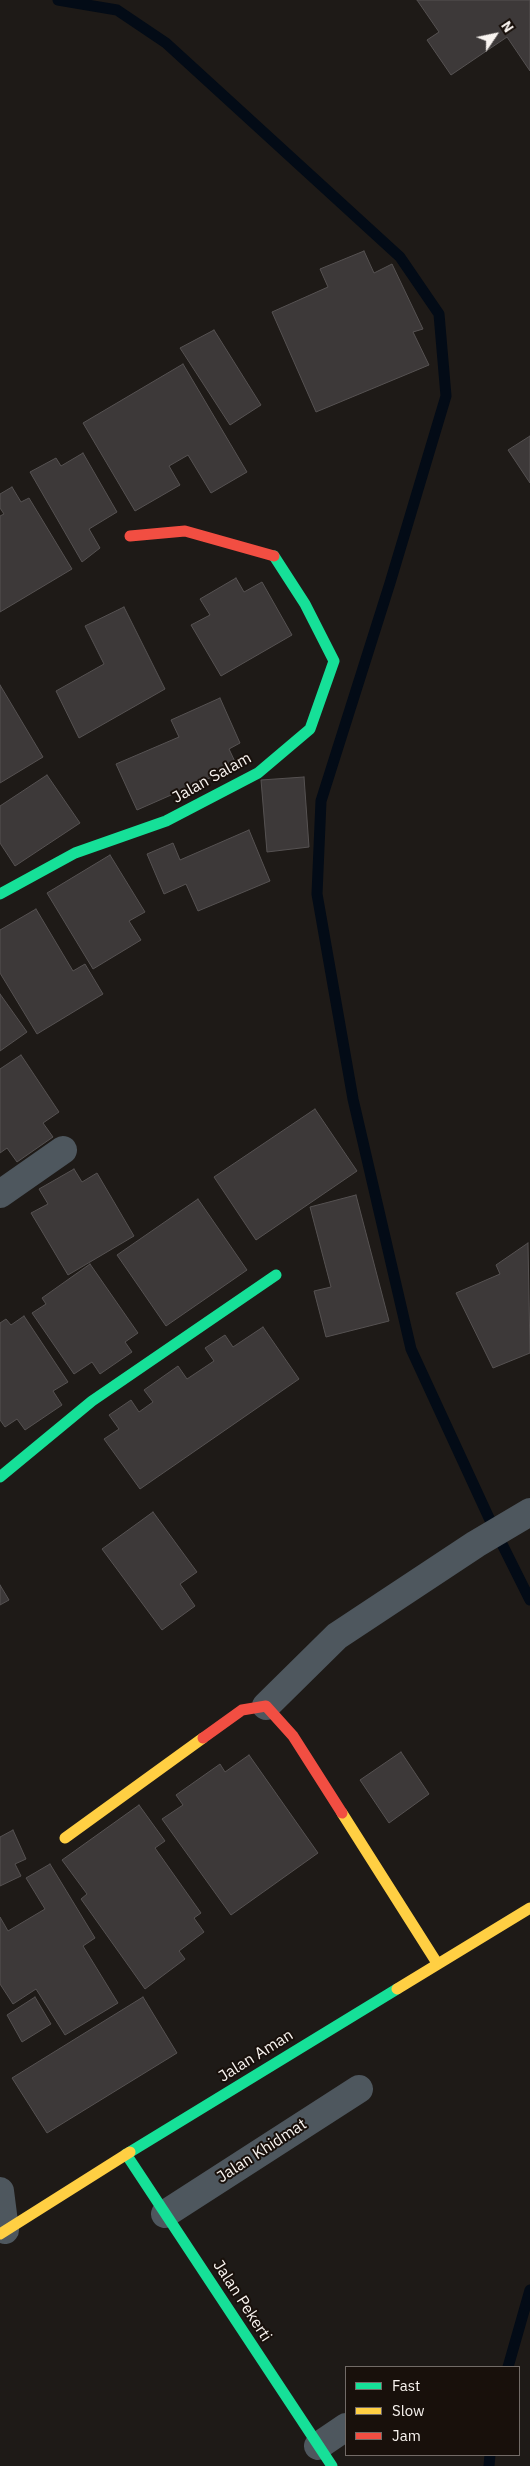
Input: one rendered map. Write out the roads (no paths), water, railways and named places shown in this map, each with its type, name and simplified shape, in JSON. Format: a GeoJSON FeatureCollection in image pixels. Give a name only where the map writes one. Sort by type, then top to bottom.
{"type":"FeatureCollection","features":[{"type":"Feature","properties":{"kind":"street","name":"Jalan Salam"},"geometry":{"type":"LineString","coordinates":[[0,894],[75,853],[166,821],[192,808],[258,772],[310,729],[334,661],[306,604],[274,555],[185,531],[130,536]]}},
{"type":"Feature","properties":{"kind":"street"},"geometry":{"type":"LineString","coordinates":[[0,1194],[63,1150]]}},
{"type":"Feature","properties":{"kind":"street"},"geometry":{"type":"LineString","coordinates":[[0,1477],[92,1401],[276,1275]]}},
{"type":"Feature","properties":{"kind":"street"},"geometry":{"type":"LineString","coordinates":[[64,1838],[242,1710],[266,1706],[337,1636],[476,1544],[524,1516]]}},
{"type":"Feature","properties":{"kind":"street"},"geometry":{"type":"LineString","coordinates":[[266,1706],[293,1736],[437,1963]]}},
{"type":"Feature","properties":{"kind":"street","name":"Jalan Aman"},"geometry":{"type":"LineString","coordinates":[[3,2232],[126,2154],[530,1908]]}},
{"type":"Feature","properties":{"kind":"street","name":"Jalan Khidmat"},"geometry":{"type":"LineString","coordinates":[[165,2214],[359,2089]]}},
{"type":"Feature","properties":{"kind":"street","name":"Jalan Pekerti"},"geometry":{"type":"LineString","coordinates":[[126,2154],[325,2456]]}},
{"type":"Feature","properties":{"kind":"street"},"geometry":{"type":"LineString","coordinates":[[0,2191],[3,2232]]}},
{"type":"Feature","properties":{"kind":"street"},"geometry":{"type":"LineString","coordinates":[[325,2456],[345,2428]]}},
{"type":"Feature","properties":{"kind":"waterway"},"geometry":{"type":"LineString","coordinates":[[58,0],[117,10],[166,43],[400,257],[439,314],[446,396],[390,583],[321,801],[317,894],[353,1099],[411,1349],[489,1518],[530,1600]]}},
{"type":"Feature","properties":{"kind":"waterway"},"geometry":{"type":"LineString","coordinates":[[508,2366],[530,2290]]}},
{"type":"Feature","properties":{"kind":"waterway"},"geometry":{"type":"LineString","coordinates":[[489,2466],[490,2456]]}}]}
